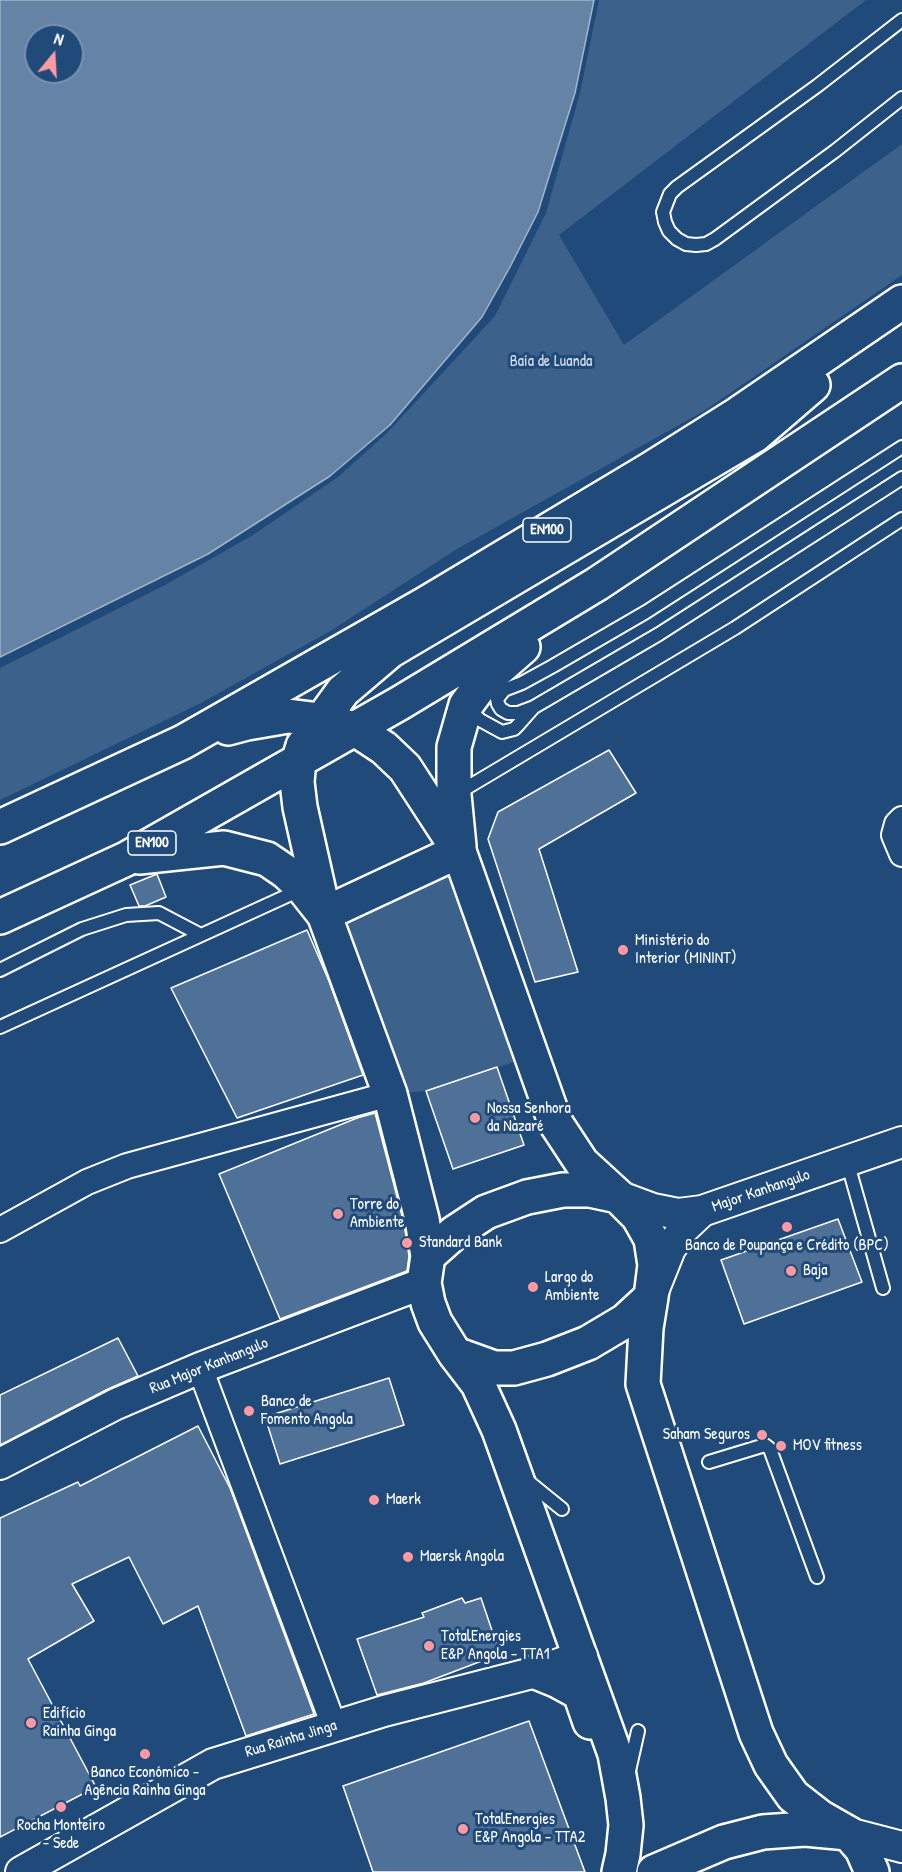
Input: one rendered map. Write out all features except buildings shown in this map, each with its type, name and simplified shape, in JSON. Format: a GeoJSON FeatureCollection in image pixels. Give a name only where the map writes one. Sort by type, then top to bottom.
{"type":"FeatureCollection","features":[{"type":"Feature","properties":{"kind":"main road","name":"EN100"},"geometry":{"type":"LineString","coordinates":[[0,827],[183,742],[425,604],[738,414],[902,302]]}},
{"type":"Feature","properties":{"kind":"main road"},"geometry":{"type":"LineString","coordinates":[[619,1872],[626,1825],[615,1754],[582,1656],[499,1430],[478,1384],[455,1354],[435,1322],[426,1269],[422,1219],[390,1094],[324,914],[300,807],[297,782],[299,759],[303,746],[343,691],[390,651],[755,435],[902,308]]}},
{"type":"Feature","properties":{"kind":"main road","name":"EN100"},"geometry":{"type":"LineString","coordinates":[[0,917],[126,859],[299,759],[356,729],[597,584],[902,381]]}},
{"type":"Feature","properties":{"kind":"main road"},"geometry":{"type":"LineString","coordinates":[[459,851],[454,795],[454,747],[466,705],[483,682],[597,584]]}},
{"type":"Feature","properties":{"kind":"main road"},"geometry":{"type":"LineString","coordinates":[[183,742],[247,723],[288,716],[320,720],[356,729],[384,748],[405,768],[459,851],[555,1122],[582,1163],[638,1216],[651,1239],[655,1265],[646,1328],[643,1384],[756,1733],[771,1765],[793,1796],[820,1817],[848,1833],[862,1848],[872,1872]]}},
{"type":"Feature","properties":{"kind":"main road","name":"EN100"},"geometry":{"type":"LineString","coordinates":[[126,859],[224,848],[267,859],[303,888],[324,914]]}},
{"type":"Feature","properties":{"kind":"main road"},"geometry":{"type":"LineString","coordinates":[[324,914],[459,851]]}},
{"type":"Feature","properties":{"kind":"main road"},"geometry":{"type":"LineString","coordinates":[[426,1269],[454,1233],[486,1212],[527,1197],[563,1190],[590,1190],[618,1196]]}},
{"type":"Feature","properties":{"kind":"main road"},"geometry":{"type":"LineString","coordinates":[[455,1354],[494,1368],[514,1368],[547,1359],[588,1343],[625,1321],[651,1298]]}},
{"type":"Feature","properties":{"kind":"main road"},"geometry":{"type":"LineString","coordinates":[[536,1672],[580,1694],[590,1723],[601,1757],[613,1834],[602,1872]]}},
{"type":"Feature","properties":{"kind":"main road"},"geometry":{"type":"LineString","coordinates":[[654,1872],[724,1842],[763,1832],[805,1829],[848,1833]]}},
{"type":"Feature","properties":{"kind":"street"},"geometry":{"type":"LineString","coordinates":[[902,819],[894,835],[902,854]]}},
{"type":"Feature","properties":{"kind":"street"},"geometry":{"type":"LineString","coordinates":[[0,1230],[87,1182],[127,1166],[390,1094]]}},
{"type":"Feature","properties":{"kind":"street","name":"Major Kanhangulo"},"geometry":{"type":"LineString","coordinates":[[618,1196],[653,1209],[678,1214],[702,1211],[902,1142]]}},
{"type":"Feature","properties":{"kind":"street"},"geometry":{"type":"LineString","coordinates":[[651,1298],[670,1249],[683,1229],[702,1211]]}},
{"type":"Feature","properties":{"kind":"street","name":"Rua Major Kanhangulo"},"geometry":{"type":"LineString","coordinates":[[0,1464],[116,1404],[426,1269]]}},
{"type":"Feature","properties":{"kind":"street"},"geometry":{"type":"LineString","coordinates":[[200,1368],[334,1726]]}},
{"type":"Feature","properties":{"kind":"street","name":"Rua Rainha Jinga"},"geometry":{"type":"LineString","coordinates":[[21,1872],[213,1764],[384,1711],[536,1672],[582,1656]]}},
{"type":"Feature","properties":{"kind":"street"},"geometry":{"type":"LineString","coordinates":[[848,1833],[902,1846]]}},
{"type":"Feature","properties":{"kind":"lane"},"geometry":{"type":"LineString","coordinates":[[902,20],[817,86],[677,187],[665,203],[663,212],[669,231],[676,239],[686,244],[706,244],[715,239],[835,151],[902,98]]}},
{"type":"Feature","properties":{"kind":"lane"},"geometry":{"type":"LineString","coordinates":[[902,447],[646,612],[553,666],[504,690],[497,699],[501,709],[508,713],[526,711],[534,707],[659,634],[902,478]]}},
{"type":"Feature","properties":{"kind":"lane"},"geometry":{"type":"LineString","coordinates":[[454,795],[735,628],[902,519]]}},
{"type":"Feature","properties":{"kind":"lane"},"geometry":{"type":"LineString","coordinates":[[466,705],[480,720],[502,732],[518,725],[534,707]]}},
{"type":"Feature","properties":{"kind":"lane"},"geometry":{"type":"LineString","coordinates":[[0,1027],[303,888]]}},
{"type":"Feature","properties":{"kind":"lane"},"geometry":{"type":"LineString","coordinates":[[0,970],[82,929],[126,915],[159,913],[199,934]]}},
{"type":"Feature","properties":{"kind":"lane"},"geometry":{"type":"LineString","coordinates":[[847,1161],[883,1288]]}},
{"type":"Feature","properties":{"kind":"lane"},"geometry":{"type":"LineString","coordinates":[[709,1462],[765,1445],[770,1449],[818,1577]]}},
{"type":"Feature","properties":{"kind":"lane"},"geometry":{"type":"LineString","coordinates":[[513,1472],[533,1483],[562,1509]]}},
{"type":"Feature","properties":{"kind":"lane"},"geometry":{"type":"LineString","coordinates":[[623,1798],[638,1731]]}},
{"type":"Feature","properties":{"kind":"green space","name":"Baía de Luanda"},"geometry":{"type":"Polygon","coordinates":[[[599,0],[866,0],[559,235],[624,345],[902,144],[902,275],[704,411],[457,549],[332,630],[201,703],[0,800],[0,668],[163,586],[253,535],[338,477],[387,433],[495,316],[546,213],[580,93],[599,0]]]}},
{"type":"Feature","properties":{"kind":"green space"},"geometry":{"type":"Polygon","coordinates":[[[459,851],[532,1056],[426,1091],[390,1094],[324,914],[459,851]]]}},
{"type":"Feature","properties":{"kind":"shaded area"},"geometry":{"type":"Polygon","coordinates":[[[0,0],[594,0],[575,93],[538,212],[482,317],[390,425],[330,476],[208,554],[0,657],[0,0]]]}},
{"type":"Feature","properties":{"kind":"place","name":"Ministério do Interior (MININT)"},"geometry":{"type":"Point","coordinates":[623,950]}},
{"type":"Feature","properties":{"kind":"place","name":"Nossa Senhora da Nazaré"},"geometry":{"type":"Point","coordinates":[475,1118]}},
{"type":"Feature","properties":{"kind":"place","name":"Torre do Ambiente"},"geometry":{"type":"Point","coordinates":[338,1214]}},
{"type":"Feature","properties":{"kind":"place","name":"Banco de Poupança e Crédito (BPC)"},"geometry":{"type":"Point","coordinates":[787,1227]}},
{"type":"Feature","properties":{"kind":"place","name":"Standard Bank"},"geometry":{"type":"Point","coordinates":[407,1243]}},
{"type":"Feature","properties":{"kind":"place","name":"Baja"},"geometry":{"type":"Point","coordinates":[791,1271]}},
{"type":"Feature","properties":{"kind":"place","name":"Largo do Ambiente"},"geometry":{"type":"Point","coordinates":[533,1287]}},
{"type":"Feature","properties":{"kind":"place","name":"Banco de Fomento Angola"},"geometry":{"type":"Point","coordinates":[249,1411]}},
{"type":"Feature","properties":{"kind":"place","name":"Saham Seguros"},"geometry":{"type":"Point","coordinates":[762,1435]}},
{"type":"Feature","properties":{"kind":"place","name":"MOV fitness"},"geometry":{"type":"Point","coordinates":[781,1446]}},
{"type":"Feature","properties":{"kind":"place","name":"Maerk"},"geometry":{"type":"Point","coordinates":[374,1500]}},
{"type":"Feature","properties":{"kind":"place","name":"Maersk Angola"},"geometry":{"type":"Point","coordinates":[408,1557]}},
{"type":"Feature","properties":{"kind":"place","name":"TotalEnergies E&P Angola - TTA1"},"geometry":{"type":"Point","coordinates":[429,1646]}},
{"type":"Feature","properties":{"kind":"place","name":"Edifício Rainha Ginga"},"geometry":{"type":"Point","coordinates":[31,1723]}},
{"type":"Feature","properties":{"kind":"place","name":"Banco Económico - Agência Rainha Ginga"},"geometry":{"type":"Point","coordinates":[145,1754]}},
{"type":"Feature","properties":{"kind":"place","name":"Rocha Monteiro - Sede"},"geometry":{"type":"Point","coordinates":[61,1807]}},
{"type":"Feature","properties":{"kind":"place","name":"TotalEnergies E&P Angola - TTA2"},"geometry":{"type":"Point","coordinates":[463,1829]}}]}
